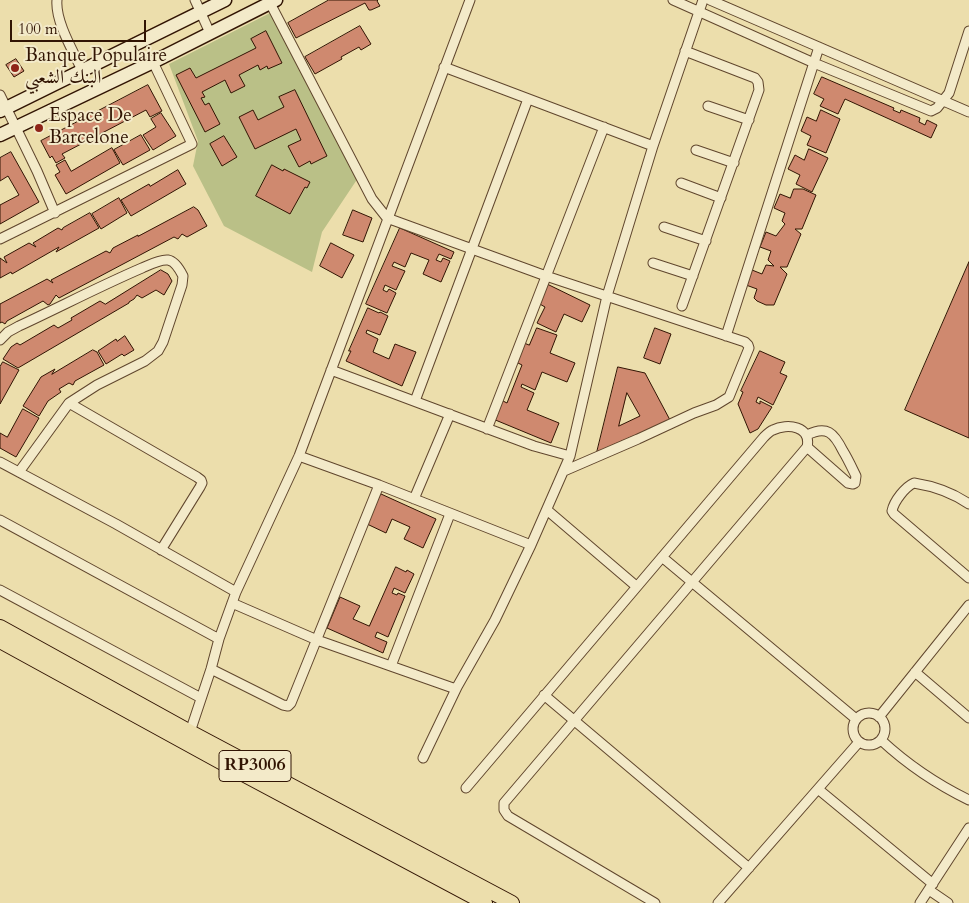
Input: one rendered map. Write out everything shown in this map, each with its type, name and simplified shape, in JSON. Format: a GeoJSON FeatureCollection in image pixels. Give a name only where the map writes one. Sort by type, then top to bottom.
{"type":"FeatureCollection","features":[{"type":"Feature","properties":{"kind":"main road","name":"RP3006"},"geometry":{"type":"LineString","coordinates":[[0,627],[188,737],[485,903]]}},
{"type":"Feature","properties":{"kind":"main road","name":"RP3006"},"geometry":{"type":"LineString","coordinates":[[0,641],[512,903]]}},
{"type":"Feature","properties":{"kind":"street"},"geometry":{"type":"LineString","coordinates":[[57,0],[59,18],[82,70]]}},
{"type":"Feature","properties":{"kind":"street"},"geometry":{"type":"LineString","coordinates":[[195,0],[210,32]]}},
{"type":"Feature","properties":{"kind":"street"},"geometry":{"type":"LineString","coordinates":[[3,110],[225,0]]}},
{"type":"Feature","properties":{"kind":"street"},"geometry":{"type":"LineString","coordinates":[[188,737],[236,592],[298,456],[470,0]]}},
{"type":"Feature","properties":{"kind":"street"},"geometry":{"type":"LineString","coordinates":[[673,0],[814,63],[931,111],[937,108],[949,93],[969,31]]}},
{"type":"Feature","properties":{"kind":"street"},"geometry":{"type":"LineString","coordinates":[[423,758],[457,687],[495,620],[531,545],[570,456],[607,296],[653,146],[703,0]]}},
{"type":"Feature","properties":{"kind":"street"},"geometry":{"type":"LineString","coordinates":[[710,0],[969,112]]}},
{"type":"Feature","properties":{"kind":"street"},"geometry":{"type":"LineString","coordinates":[[0,135],[153,62],[273,1],[372,199],[387,218],[546,276],[745,342],[748,345],[749,348],[729,397],[716,405],[564,471]]}},
{"type":"Feature","properties":{"kind":"street"},"geometry":{"type":"LineString","coordinates":[[726,336],[819,47]]}},
{"type":"Feature","properties":{"kind":"street"},"geometry":{"type":"LineString","coordinates":[[682,306],[760,90],[755,78],[685,51]]}},
{"type":"Feature","properties":{"kind":"street"},"geometry":{"type":"LineString","coordinates":[[0,239],[192,144],[153,62]]}},
{"type":"Feature","properties":{"kind":"street"},"geometry":{"type":"LineString","coordinates":[[444,68],[653,146]]}},
{"type":"Feature","properties":{"kind":"street"},"geometry":{"type":"LineString","coordinates":[[0,95],[3,110],[16,128],[55,213]]}},
{"type":"Feature","properties":{"kind":"street"},"geometry":{"type":"LineString","coordinates":[[415,401],[528,99]]}},
{"type":"Feature","properties":{"kind":"street"},"geometry":{"type":"LineString","coordinates":[[708,106],[749,120]]}},
{"type":"Feature","properties":{"kind":"street"},"geometry":{"type":"LineString","coordinates":[[487,429],[604,127]]}},
{"type":"Feature","properties":{"kind":"street"},"geometry":{"type":"LineString","coordinates":[[696,150],[734,163]]}},
{"type":"Feature","properties":{"kind":"street"},"geometry":{"type":"LineString","coordinates":[[680,183],[721,198]]}},
{"type":"Feature","properties":{"kind":"street"},"geometry":{"type":"LineString","coordinates":[[664,226],[706,241]]}},
{"type":"Feature","properties":{"kind":"street"},"geometry":{"type":"LineString","coordinates":[[0,340],[8,332],[19,326],[132,272],[164,260],[174,262],[182,273],[183,282],[163,342],[158,351],[145,361],[97,385],[69,402],[19,472]]}},
{"type":"Feature","properties":{"kind":"street"},"geometry":{"type":"LineString","coordinates":[[653,263],[693,276]]}},
{"type":"Feature","properties":{"kind":"street"},"geometry":{"type":"LineString","coordinates":[[331,370],[534,446],[570,456]]}},
{"type":"Feature","properties":{"kind":"street"},"geometry":{"type":"LineString","coordinates":[[69,402],[201,480],[200,487],[161,550]]}},
{"type":"Feature","properties":{"kind":"street"},"geometry":{"type":"LineString","coordinates":[[414,499],[450,414]]}},
{"type":"Feature","properties":{"kind":"street"},"geometry":{"type":"LineString","coordinates":[[466,788],[768,433],[785,426],[798,428],[803,431],[807,435],[807,447],[506,800],[504,806],[508,816],[656,903]]}},
{"type":"Feature","properties":{"kind":"street"},"geometry":{"type":"LineString","coordinates":[[807,435],[820,430],[833,434],[838,440],[856,476],[855,483],[848,483],[807,447]]}},
{"type":"Feature","properties":{"kind":"street"},"geometry":{"type":"LineString","coordinates":[[298,456],[379,485],[531,545]]}},
{"type":"Feature","properties":{"kind":"street"},"geometry":{"type":"LineString","coordinates":[[0,462],[236,592]]}},
{"type":"Feature","properties":{"kind":"street"},"geometry":{"type":"LineString","coordinates":[[969,504],[946,491],[914,483],[894,504],[892,511],[969,578]]}},
{"type":"Feature","properties":{"kind":"street"},"geometry":{"type":"LineString","coordinates":[[211,669],[283,704],[288,706],[291,703],[379,485]]}},
{"type":"Feature","properties":{"kind":"street"},"geometry":{"type":"LineString","coordinates":[[547,510],[636,586]]}},
{"type":"Feature","properties":{"kind":"street"},"geometry":{"type":"LineString","coordinates":[[391,666],[450,514]]}},
{"type":"Feature","properties":{"kind":"street"},"geometry":{"type":"LineString","coordinates":[[0,520],[219,639]]}},
{"type":"Feature","properties":{"kind":"street"},"geometry":{"type":"LineString","coordinates":[[662,556],[856,720]]}},
{"type":"Feature","properties":{"kind":"street"},"geometry":{"type":"LineString","coordinates":[[0,590],[201,698]]}},
{"type":"Feature","properties":{"kind":"street"},"geometry":{"type":"LineString","coordinates":[[232,603],[317,640],[453,688],[457,687]]}},
{"type":"Feature","properties":{"kind":"street"},"geometry":{"type":"LineString","coordinates":[[879,716],[969,605]]}},
{"type":"Feature","properties":{"kind":"street"},"geometry":{"type":"LineString","coordinates":[[915,672],[969,718]]}},
{"type":"Feature","properties":{"kind":"street"},"geometry":{"type":"LineString","coordinates":[[544,696],[749,868]]}},
{"type":"Feature","properties":{"kind":"street"},"geometry":{"type":"LineString","coordinates":[[865,713],[879,716],[883,720],[885,731],[881,740],[870,746],[859,742],[852,731],[858,717],[865,713]]}},
{"type":"Feature","properties":{"kind":"street"},"geometry":{"type":"LineString","coordinates":[[881,740],[925,776],[969,800]]}},
{"type":"Feature","properties":{"kind":"street"},"geometry":{"type":"LineString","coordinates":[[718,903],[859,742]]}},
{"type":"Feature","properties":{"kind":"street"},"geometry":{"type":"LineString","coordinates":[[818,789],[948,903]]}},
{"type":"Feature","properties":{"kind":"street"},"geometry":{"type":"LineString","coordinates":[[920,903],[969,828]]}},
{"type":"Feature","properties":{"kind":"green space"},"geometry":{"type":"Polygon","coordinates":[[[274,11],[358,178],[322,232],[312,272],[224,226],[193,166],[198,141],[169,64],[274,11]]]}},
{"type":"Feature","properties":{"kind":"building"},"geometry":{"type":"Polygon","coordinates":[[[329,0],[378,0],[380,6],[369,10],[365,3],[296,38],[288,23],[329,0]]]}},
{"type":"Feature","properties":{"kind":"building"},"geometry":{"type":"Polygon","coordinates":[[[360,26],[371,44],[361,50],[359,47],[315,74],[305,57],[360,26]]]}},
{"type":"Feature","properties":{"kind":"building"},"geometry":{"type":"Polygon","coordinates":[[[266,31],[282,63],[268,69],[267,66],[260,70],[258,65],[239,75],[245,86],[231,93],[225,80],[202,92],[205,97],[201,98],[205,105],[209,103],[220,124],[205,132],[176,75],[190,68],[196,78],[256,48],[251,39],[266,31]]]}},
{"type":"Feature","properties":{"kind":"building","name":"Banque Populaire البنك الشعبي"},"geometry":{"type":"Polygon","coordinates":[[[16,59],[24,71],[14,77],[6,65],[16,59]]]}},
{"type":"Feature","properties":{"kind":"building"},"geometry":{"type":"Polygon","coordinates":[[[822,77],[894,108],[893,110],[900,113],[901,110],[920,118],[919,122],[925,125],[927,120],[937,125],[931,138],[845,99],[838,114],[820,106],[824,99],[814,94],[822,77]]]}},
{"type":"Feature","properties":{"kind":"building"},"geometry":{"type":"Polygon","coordinates":[[[148,85],[162,111],[150,117],[146,110],[62,154],[65,158],[56,163],[52,156],[50,158],[41,141],[148,85]]]}},
{"type":"Feature","properties":{"kind":"building"},"geometry":{"type":"Polygon","coordinates":[[[295,90],[327,156],[311,164],[310,161],[299,167],[288,146],[301,140],[296,129],[255,149],[239,117],[253,110],[258,120],[284,107],[279,97],[295,90]]]}},
{"type":"Feature","properties":{"kind":"building"},"geometry":{"type":"Polygon","coordinates":[[[821,110],[840,119],[826,153],[807,145],[811,136],[801,131],[807,117],[816,121],[821,110]]]}},
{"type":"Feature","properties":{"kind":"building"},"geometry":{"type":"Polygon","coordinates":[[[161,113],[176,136],[153,150],[143,135],[156,127],[151,119],[161,113]]]}},
{"type":"Feature","properties":{"kind":"building"},"geometry":{"type":"Polygon","coordinates":[[[141,135],[150,150],[123,165],[114,150],[141,135]]]}},
{"type":"Feature","properties":{"kind":"building"},"geometry":{"type":"Polygon","coordinates":[[[224,136],[237,157],[222,166],[210,144],[224,136]]]}},
{"type":"Feature","properties":{"kind":"building"},"geometry":{"type":"Polygon","coordinates":[[[112,148],[120,163],[66,194],[55,175],[60,172],[56,165],[65,160],[71,171],[112,148]]]}},
{"type":"Feature","properties":{"kind":"building"},"geometry":{"type":"Polygon","coordinates":[[[809,149],[828,158],[812,192],[796,184],[800,175],[788,169],[795,155],[804,160],[809,149]]]}},
{"type":"Feature","properties":{"kind":"building"},"geometry":{"type":"Polygon","coordinates":[[[11,152],[39,202],[0,224],[0,205],[19,195],[8,176],[0,181],[0,158],[11,152]]]}},
{"type":"Feature","properties":{"kind":"building"},"geometry":{"type":"Polygon","coordinates":[[[272,165],[310,182],[307,188],[305,187],[290,214],[256,196],[272,165]]]}},
{"type":"Feature","properties":{"kind":"building"},"geometry":{"type":"Polygon","coordinates":[[[178,170],[186,184],[131,216],[121,200],[178,170]]]}},
{"type":"Feature","properties":{"kind":"building"},"geometry":{"type":"Polygon","coordinates":[[[794,189],[803,189],[816,195],[802,229],[795,229],[801,234],[787,267],[780,267],[787,274],[774,305],[766,305],[754,298],[757,289],[746,285],[752,270],[762,274],[766,265],[774,266],[768,260],[771,251],[760,247],[766,232],[776,236],[785,224],[782,221],[785,213],[774,208],[780,194],[790,198],[794,189]]]}},
{"type":"Feature","properties":{"kind":"building"},"geometry":{"type":"Polygon","coordinates":[[[119,198],[127,213],[101,229],[92,214],[119,198]]]}},
{"type":"Feature","properties":{"kind":"building"},"geometry":{"type":"Polygon","coordinates":[[[194,207],[198,210],[207,226],[187,237],[182,234],[178,239],[174,237],[59,298],[56,295],[48,305],[43,301],[7,321],[5,324],[0,323],[0,304],[47,279],[53,283],[51,280],[106,251],[110,253],[113,248],[194,207]]]}},
{"type":"Feature","properties":{"kind":"building"},"geometry":{"type":"Polygon","coordinates":[[[353,210],[372,218],[363,242],[343,235],[353,210]]]}},
{"type":"Feature","properties":{"kind":"building"},"geometry":{"type":"Polygon","coordinates":[[[90,213],[99,228],[56,252],[59,247],[12,274],[11,272],[0,278],[0,258],[7,263],[4,257],[29,243],[36,247],[33,243],[58,228],[62,230],[90,213]]]}},
{"type":"Feature","properties":{"kind":"building"},"geometry":{"type":"Polygon","coordinates":[[[400,228],[454,252],[451,259],[439,254],[436,260],[441,262],[443,258],[450,261],[441,282],[423,274],[429,260],[411,253],[405,267],[394,262],[392,266],[405,271],[396,290],[385,285],[383,290],[387,292],[389,289],[396,293],[387,313],[366,304],[400,228]]]}},
{"type":"Feature","properties":{"kind":"building"},"geometry":{"type":"Polygon","coordinates":[[[331,243],[354,255],[342,278],[320,266],[331,243]]]}},
{"type":"Feature","properties":{"kind":"building"},"geometry":{"type":"Polygon","coordinates":[[[969,262],[969,438],[905,410],[969,262]]]}},
{"type":"Feature","properties":{"kind":"building"},"geometry":{"type":"Polygon","coordinates":[[[161,270],[168,274],[172,281],[164,295],[156,290],[142,298],[137,295],[129,303],[18,368],[3,359],[11,347],[17,343],[20,345],[54,325],[58,328],[100,301],[105,304],[161,270]]]}},
{"type":"Feature","properties":{"kind":"building"},"geometry":{"type":"Polygon","coordinates":[[[547,284],[590,305],[582,322],[564,314],[556,332],[537,323],[545,307],[538,303],[547,284]]]}},
{"type":"Feature","properties":{"kind":"building"},"geometry":{"type":"Polygon","coordinates":[[[368,308],[388,316],[380,335],[367,330],[366,333],[378,339],[373,352],[389,359],[395,344],[416,352],[402,386],[346,361],[368,308]]]}},
{"type":"Feature","properties":{"kind":"building"},"geometry":{"type":"Polygon","coordinates":[[[537,328],[557,335],[550,353],[575,363],[567,382],[542,372],[535,390],[522,384],[521,387],[534,393],[527,410],[559,423],[551,443],[493,419],[501,400],[507,403],[522,365],[516,362],[524,343],[529,345],[537,328]]]}},
{"type":"Feature","properties":{"kind":"building"},"geometry":{"type":"Polygon","coordinates":[[[655,328],[671,334],[660,364],[644,358],[655,328]]]}},
{"type":"Feature","properties":{"kind":"building"},"geometry":{"type":"Polygon","coordinates":[[[125,336],[134,350],[124,356],[122,354],[106,364],[98,351],[116,339],[117,341],[125,336]]]}},
{"type":"Feature","properties":{"kind":"building"},"geometry":{"type":"Polygon","coordinates":[[[93,350],[97,352],[104,365],[75,381],[73,385],[69,383],[59,389],[61,392],[48,401],[39,416],[23,406],[41,377],[55,369],[52,374],[93,350]]]}},
{"type":"Feature","properties":{"kind":"building"},"geometry":{"type":"Polygon","coordinates":[[[760,351],[785,362],[780,373],[787,376],[773,405],[758,397],[756,402],[760,404],[760,401],[772,407],[758,429],[750,433],[738,404],[743,392],[741,391],[760,351]]]}},
{"type":"Feature","properties":{"kind":"building"},"geometry":{"type":"Polygon","coordinates":[[[3,362],[19,370],[0,404],[0,367],[3,362]]]}},
{"type":"Feature","properties":{"kind":"building"},"geometry":{"type":"Polygon","coordinates":[[[618,367],[645,373],[670,420],[597,452],[618,367]],[[627,393],[619,426],[640,416],[627,393]]]}},
{"type":"Feature","properties":{"kind":"building"},"geometry":{"type":"Polygon","coordinates":[[[23,409],[39,418],[16,457],[0,448],[0,433],[7,437],[23,409]]]}},
{"type":"Feature","properties":{"kind":"building"},"geometry":{"type":"Polygon","coordinates":[[[381,494],[436,519],[423,548],[404,539],[410,527],[392,519],[386,533],[367,524],[381,494]]]}},
{"type":"Feature","properties":{"kind":"building"},"geometry":{"type":"Polygon","coordinates":[[[396,567],[414,574],[405,593],[394,588],[392,593],[405,596],[388,637],[377,632],[375,637],[387,642],[383,653],[327,628],[340,597],[360,606],[353,619],[369,626],[396,567]]]}},
{"type":"Feature","properties":{"kind":"place","name":"Banque Populaire البنك الشعبي"},"geometry":{"type":"Point","coordinates":[15,68]}},
{"type":"Feature","properties":{"kind":"place","name":"Espace De Barcelone"},"geometry":{"type":"Point","coordinates":[39,128]}}]}
